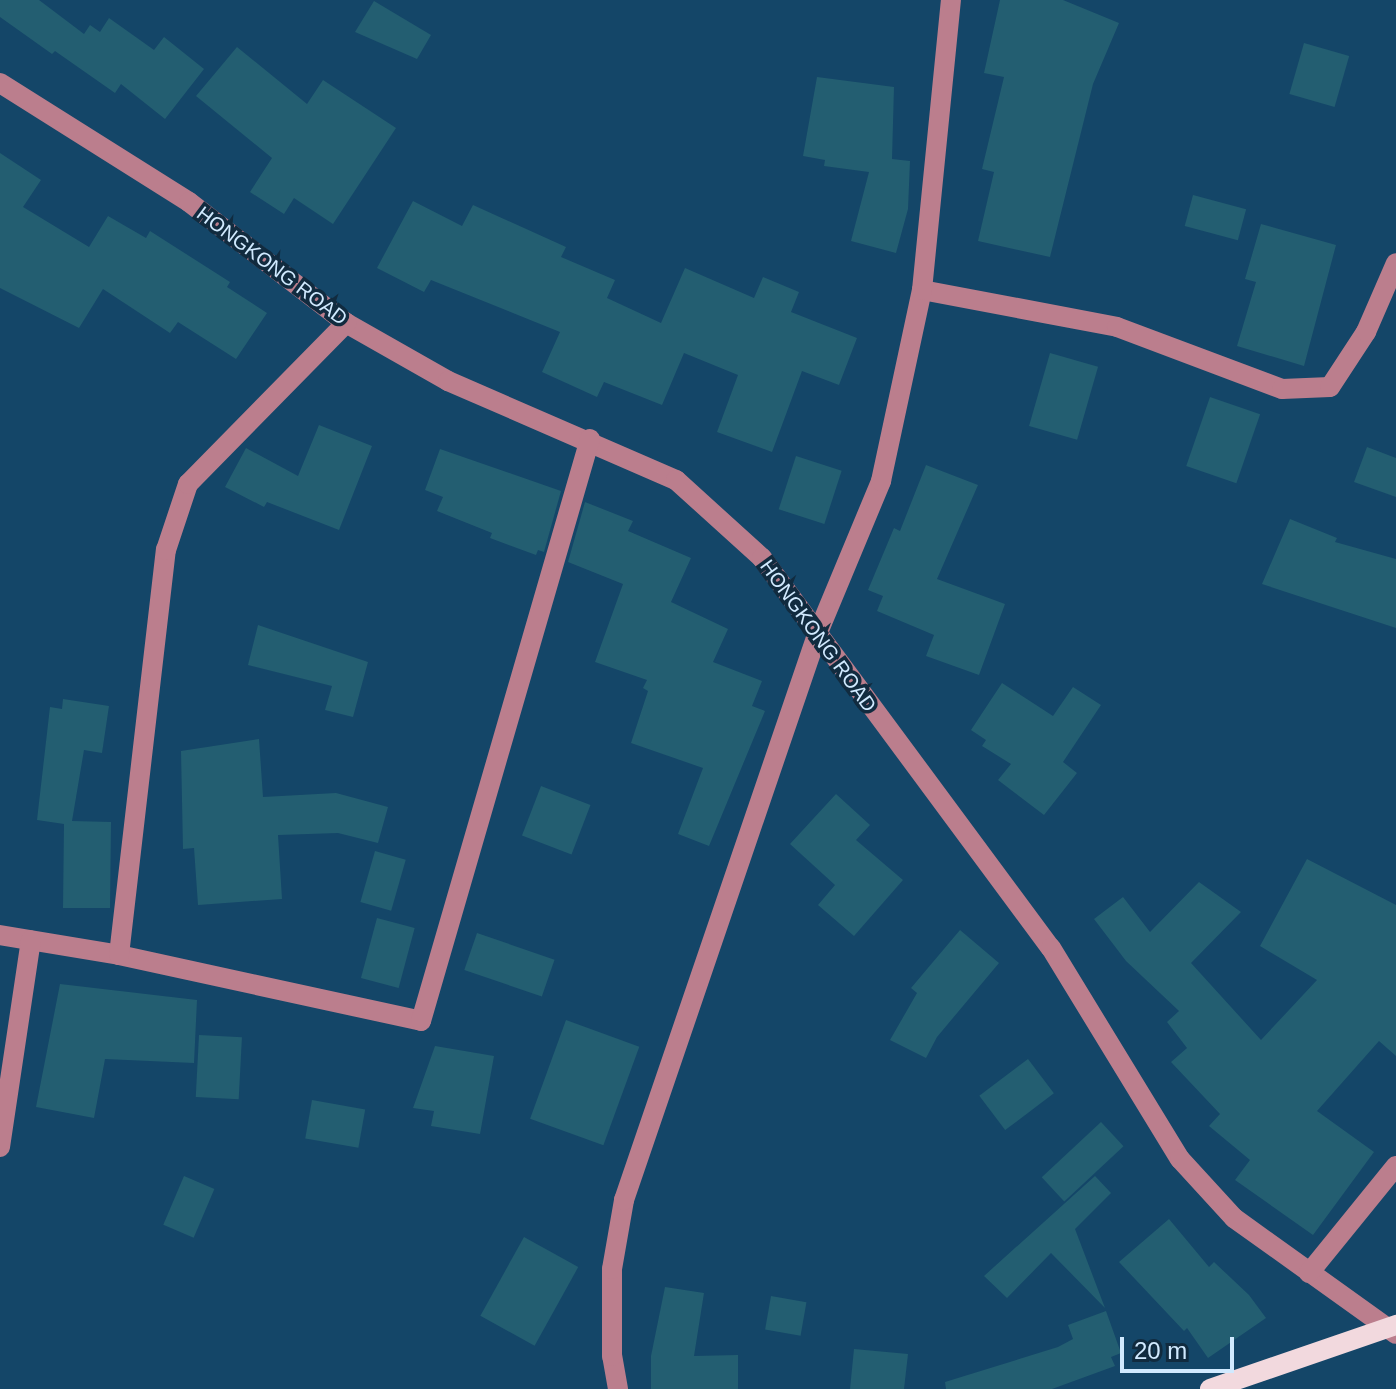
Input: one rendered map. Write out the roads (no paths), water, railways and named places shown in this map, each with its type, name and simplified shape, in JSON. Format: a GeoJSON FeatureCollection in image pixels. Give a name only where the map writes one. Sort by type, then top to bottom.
{"type":"FeatureCollection","features":[{"type":"Feature","properties":{"kind":"main road"},"geometry":{"type":"LineString","coordinates":[[1210,1389],[1392,1329]]}},
{"type":"Feature","properties":{"kind":"street"},"geometry":{"type":"LineString","coordinates":[[618,1389],[612,1356],[612,1269],[624,1200],[817,635],[881,481],[922,290],[951,0]]}},
{"type":"Feature","properties":{"kind":"street","name":"HONGKONG ROAD"},"geometry":{"type":"LineString","coordinates":[[0,83],[189,202],[346,323],[448,381],[590,439],[676,480],[762,558],[1051,948],[1180,1159],[1234,1218],[1392,1329]]}},
{"type":"Feature","properties":{"kind":"street"},"geometry":{"type":"LineString","coordinates":[[922,290],[1117,327],[1282,389],[1330,387],[1366,332],[1396,263]]}},
{"type":"Feature","properties":{"kind":"street"},"geometry":{"type":"LineString","coordinates":[[119,955],[166,550],[188,484],[346,323]]}},
{"type":"Feature","properties":{"kind":"street"},"geometry":{"type":"LineString","coordinates":[[0,935],[119,955],[421,1021],[590,439]]}},
{"type":"Feature","properties":{"kind":"street"},"geometry":{"type":"LineString","coordinates":[[0,1147],[31,940]]}},
{"type":"Feature","properties":{"kind":"street"},"geometry":{"type":"LineString","coordinates":[[1309,1273],[1396,1166]]}}]}
